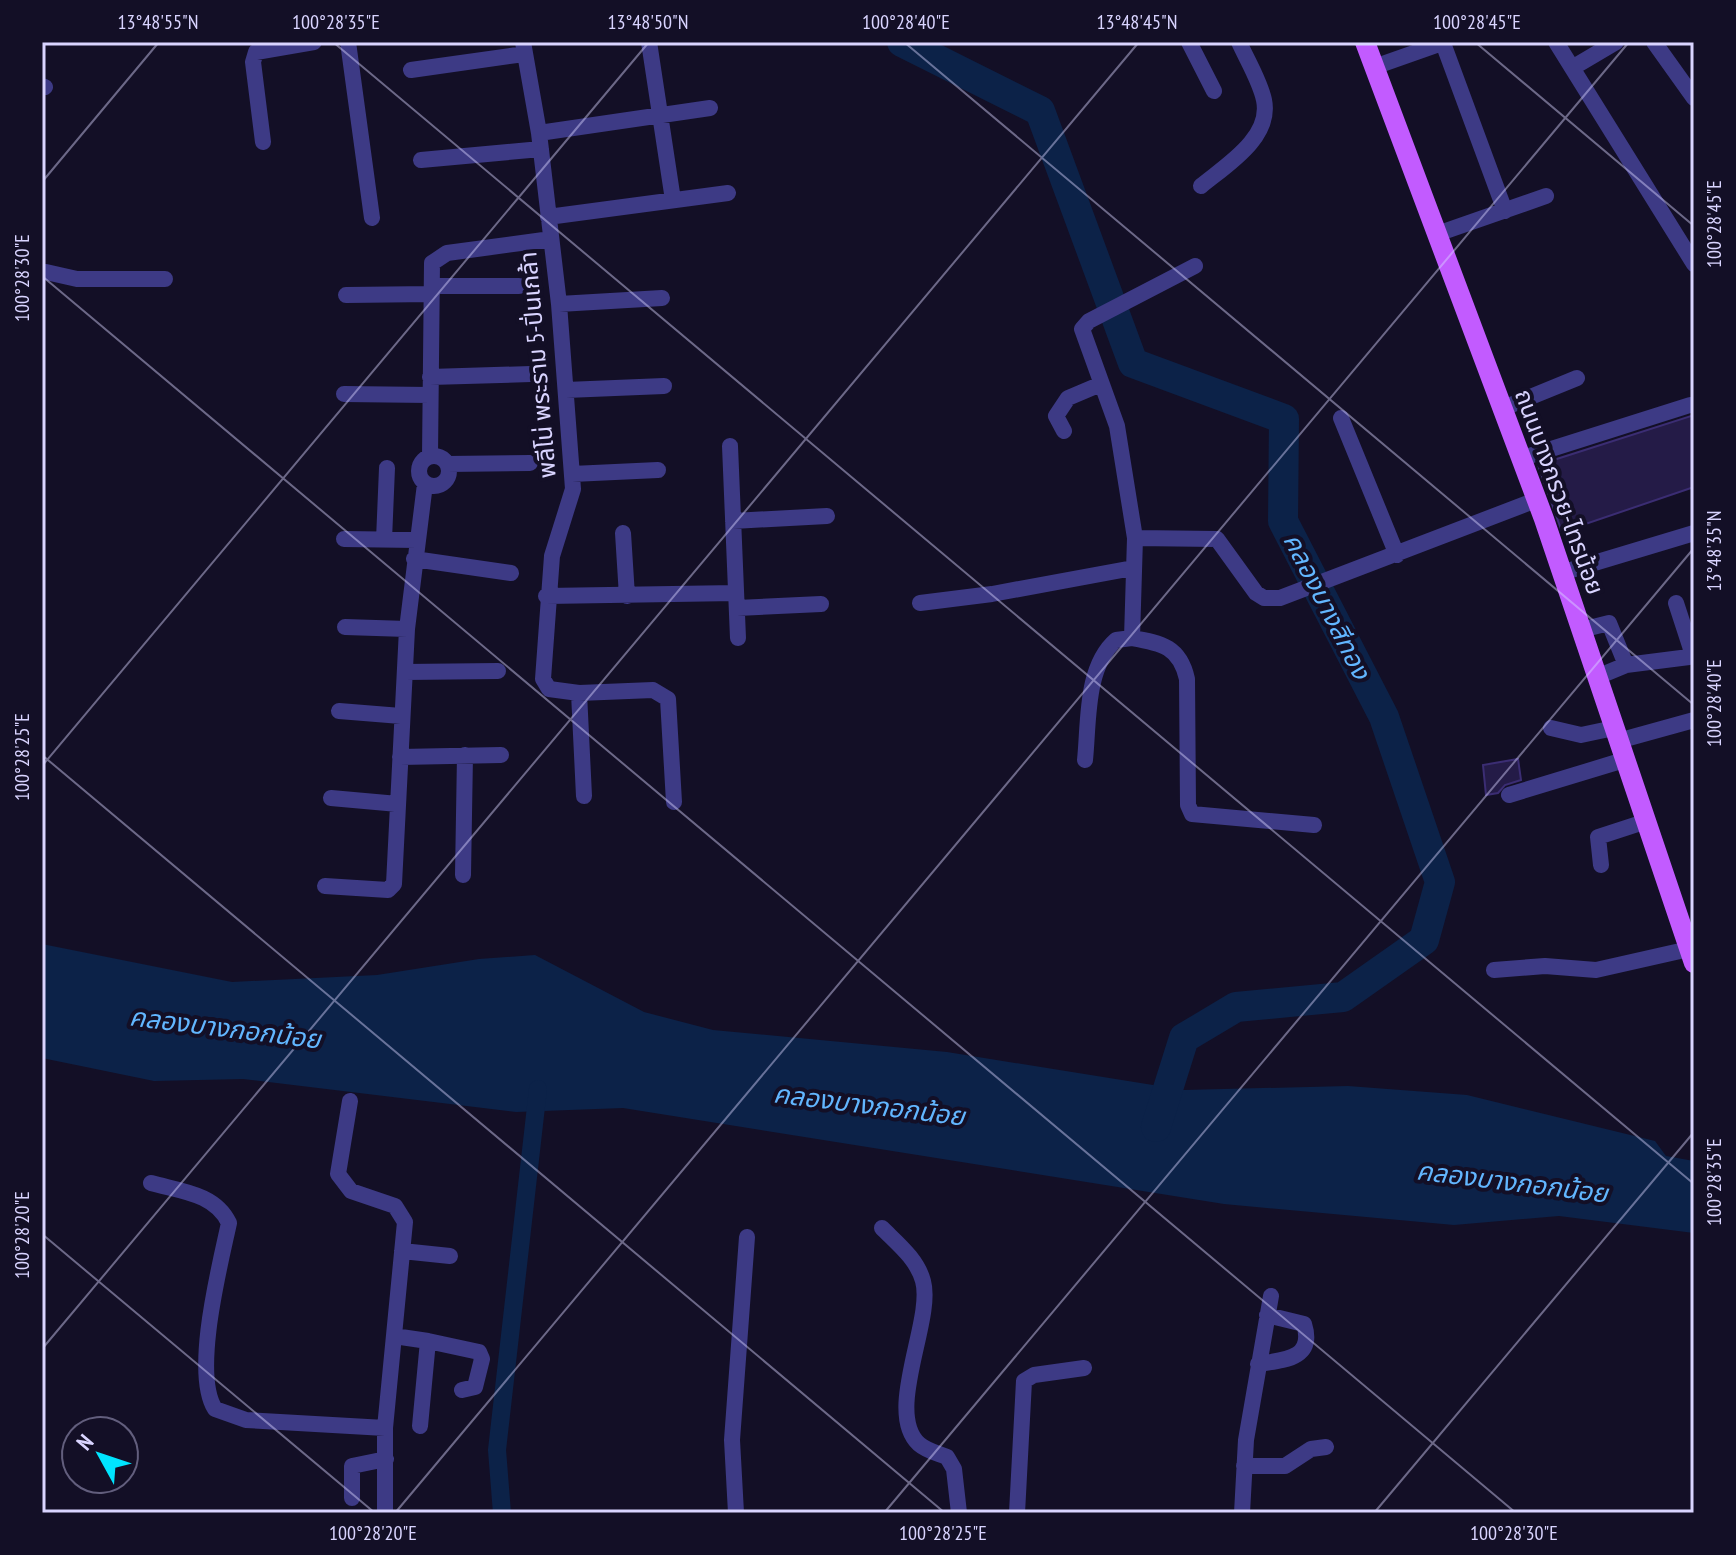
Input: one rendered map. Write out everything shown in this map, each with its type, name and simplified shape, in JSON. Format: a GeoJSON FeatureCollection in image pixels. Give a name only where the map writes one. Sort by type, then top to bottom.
{"type":"FeatureCollection","features":[{"type":"Feature","properties":{"kind":"main road","name":"ถนนบางกรวย-ไทรน้อย"},"geometry":{"type":"LineString","coordinates":[[1365,42],[1536,500],[1691,956]]}},
{"type":"Feature","properties":{"kind":"street"},"geometry":{"type":"LineString","coordinates":[[263,142],[253,62],[256,52],[314,42]]}},
{"type":"Feature","properties":{"kind":"street"},"geometry":{"type":"LineString","coordinates":[[348,42],[372,218]]}},
{"type":"Feature","properties":{"kind":"street"},"geometry":{"type":"LineString","coordinates":[[649,42],[673,200]]}},
{"type":"Feature","properties":{"kind":"street"},"geometry":{"type":"LineString","coordinates":[[1189,42],[1214,91]]}},
{"type":"Feature","properties":{"kind":"street"},"geometry":{"type":"LineString","coordinates":[[1201,186],[1248,149],[1265,102],[1239,42]]}},
{"type":"Feature","properties":{"kind":"street"},"geometry":{"type":"LineString","coordinates":[[1374,67],[1444,42],[1505,211]]}},
{"type":"Feature","properties":{"kind":"street"},"geometry":{"type":"LineString","coordinates":[[1556,42],[1694,264]]}},
{"type":"Feature","properties":{"kind":"street"},"geometry":{"type":"LineString","coordinates":[[1572,68],[1616,42]]}},
{"type":"Feature","properties":{"kind":"street"},"geometry":{"type":"LineString","coordinates":[[1654,42],[1692,89]]}},
{"type":"Feature","properties":{"kind":"street"},"geometry":{"type":"LineString","coordinates":[[411,70],[524,48]]}},
{"type":"Feature","properties":{"kind":"street","name":"พลีโน่ พระราม 5-ปิ่นเกล้า"},"geometry":{"type":"LineString","coordinates":[[524,48],[540,141],[559,304],[573,489],[552,556],[546,596],[543,679],[549,689],[579,693]]}},
{"type":"Feature","properties":{"kind":"street"},"geometry":{"type":"LineString","coordinates":[[421,160],[710,108]]}},
{"type":"Feature","properties":{"kind":"street"},"geometry":{"type":"LineString","coordinates":[[548,217],[728,193]]}},
{"type":"Feature","properties":{"kind":"street"},"geometry":{"type":"LineString","coordinates":[[1437,234],[1546,196]]}},
{"type":"Feature","properties":{"kind":"street"},"geometry":{"type":"LineString","coordinates":[[430,456],[432,263],[447,253],[551,239]]}},
{"type":"Feature","properties":{"kind":"street"},"geometry":{"type":"LineString","coordinates":[[1132,638],[1135,538],[1117,426],[1082,333],[1084,325],[1195,266]]}},
{"type":"Feature","properties":{"kind":"street"},"geometry":{"type":"LineString","coordinates":[[46,272],[105,281],[165,279]]}},
{"type":"Feature","properties":{"kind":"street"},"geometry":{"type":"LineString","coordinates":[[346,295],[519,286]]}},
{"type":"Feature","properties":{"kind":"street"},"geometry":{"type":"LineString","coordinates":[[559,304],[662,298]]}},
{"type":"Feature","properties":{"kind":"street"},"geometry":{"type":"LineString","coordinates":[[430,377],[531,374]]}},
{"type":"Feature","properties":{"kind":"street"},"geometry":{"type":"LineString","coordinates":[[1501,409],[1577,378]]}},
{"type":"Feature","properties":{"kind":"street"},"geometry":{"type":"LineString","coordinates":[[1064,431],[1056,416],[1068,398],[1101,384]]}},
{"type":"Feature","properties":{"kind":"street"},"geometry":{"type":"LineString","coordinates":[[566,390],[664,386]]}},
{"type":"Feature","properties":{"kind":"street"},"geometry":{"type":"LineString","coordinates":[[344,394],[430,395]]}},
{"type":"Feature","properties":{"kind":"street"},"geometry":{"type":"LineString","coordinates":[[1520,459],[1690,405]]}},
{"type":"Feature","properties":{"kind":"street"},"geometry":{"type":"LineString","coordinates":[[1341,418],[1397,555]]}},
{"type":"Feature","properties":{"kind":"street"},"geometry":{"type":"LineString","coordinates":[[730,446],[738,638]]}},
{"type":"Feature","properties":{"kind":"street"},"geometry":{"type":"LineString","coordinates":[[325,886],[388,890],[394,877],[407,629],[425,484],[418,471],[422,462],[430,456],[437,456],[447,464],[530,463]]}},
{"type":"Feature","properties":{"kind":"street"},"geometry":{"type":"LineString","coordinates":[[425,484],[438,486],[444,482],[447,464]]}},
{"type":"Feature","properties":{"kind":"street"},"geometry":{"type":"LineString","coordinates":[[384,540],[387,468]]}},
{"type":"Feature","properties":{"kind":"street"},"geometry":{"type":"LineString","coordinates":[[572,474],[658,470]]}},
{"type":"Feature","properties":{"kind":"street"},"geometry":{"type":"LineString","coordinates":[[1135,538],[1217,539],[1256,593],[1264,598],[1286,596],[1536,500]]}},
{"type":"Feature","properties":{"kind":"street"},"geometry":{"type":"LineString","coordinates":[[733,521],[827,516]]}},
{"type":"Feature","properties":{"kind":"street"},"geometry":{"type":"LineString","coordinates":[[623,533],[627,596]]}},
{"type":"Feature","properties":{"kind":"street"},"geometry":{"type":"LineString","coordinates":[[1561,573],[1694,533]]}},
{"type":"Feature","properties":{"kind":"street"},"geometry":{"type":"LineString","coordinates":[[344,539],[417,540]]}},
{"type":"Feature","properties":{"kind":"street"},"geometry":{"type":"LineString","coordinates":[[414,559],[511,573]]}},
{"type":"Feature","properties":{"kind":"street"},"geometry":{"type":"LineString","coordinates":[[920,603],[1133,568]]}},
{"type":"Feature","properties":{"kind":"street"},"geometry":{"type":"LineString","coordinates":[[546,596],[684,594],[821,604]]}},
{"type":"Feature","properties":{"kind":"street"},"geometry":{"type":"LineString","coordinates":[[1597,677],[1626,665],[1689,657],[1691,649],[1676,603]]}},
{"type":"Feature","properties":{"kind":"street"},"geometry":{"type":"LineString","coordinates":[[1581,630],[1609,623],[1626,665]]}},
{"type":"Feature","properties":{"kind":"street"},"geometry":{"type":"LineString","coordinates":[[345,627],[407,629]]}},
{"type":"Feature","properties":{"kind":"street"},"geometry":{"type":"LineString","coordinates":[[1085,760],[1098,665],[1116,640],[1132,638],[1164,643],[1184,663],[1187,679],[1188,805],[1192,814],[1314,825]]}},
{"type":"Feature","properties":{"kind":"street"},"geometry":{"type":"LineString","coordinates":[[405,672],[498,671]]}},
{"type":"Feature","properties":{"kind":"street"},"geometry":{"type":"LineString","coordinates":[[584,796],[579,693],[653,690],[668,699],[674,802]]}},
{"type":"Feature","properties":{"kind":"street"},"geometry":{"type":"LineString","coordinates":[[339,711],[401,716]]}},
{"type":"Feature","properties":{"kind":"street"},"geometry":{"type":"LineString","coordinates":[[1509,795],[1618,743],[1694,720]]}},
{"type":"Feature","properties":{"kind":"street"},"geometry":{"type":"LineString","coordinates":[[1551,728],[1618,743]]}},
{"type":"Feature","properties":{"kind":"street"},"geometry":{"type":"LineString","coordinates":[[463,875],[465,755]]}},
{"type":"Feature","properties":{"kind":"street"},"geometry":{"type":"LineString","coordinates":[[400,757],[501,755]]}},
{"type":"Feature","properties":{"kind":"street"},"geometry":{"type":"LineString","coordinates":[[331,798],[398,804]]}},
{"type":"Feature","properties":{"kind":"street"},"geometry":{"type":"LineString","coordinates":[[1601,865],[1598,837],[1644,822]]}},
{"type":"Feature","properties":{"kind":"street"},"geometry":{"type":"LineString","coordinates":[[1494,970],[1545,966],[1596,970],[1691,956]]}},
{"type":"Feature","properties":{"kind":"street"},"geometry":{"type":"LineString","coordinates":[[350,1101],[338,1174],[351,1191],[395,1206],[405,1222],[385,1428],[385,1513]]}},
{"type":"Feature","properties":{"kind":"street"},"geometry":{"type":"LineString","coordinates":[[151,1183],[206,1198],[224,1212],[229,1223],[209,1330],[206,1384],[215,1409],[235,1416],[385,1428]]}},
{"type":"Feature","properties":{"kind":"street"},"geometry":{"type":"LineString","coordinates":[[882,1228],[913,1259],[924,1283],[909,1377],[911,1432],[926,1450],[947,1457],[954,1469],[959,1513]]}},
{"type":"Feature","properties":{"kind":"street"},"geometry":{"type":"LineString","coordinates":[[736,1513],[732,1440],[747,1237]]}},
{"type":"Feature","properties":{"kind":"street"},"geometry":{"type":"LineString","coordinates":[[402,1251],[450,1256]]}},
{"type":"Feature","properties":{"kind":"street"},"geometry":{"type":"LineString","coordinates":[[1242,1513],[1244,1466],[1271,1296]]}},
{"type":"Feature","properties":{"kind":"street"},"geometry":{"type":"LineString","coordinates":[[1258,1364],[1295,1358],[1304,1349],[1306,1341],[1304,1324],[1267,1315]]}},
{"type":"Feature","properties":{"kind":"street"},"geometry":{"type":"LineString","coordinates":[[394,1336],[479,1352],[482,1359],[475,1387],[462,1390]]}},
{"type":"Feature","properties":{"kind":"street"},"geometry":{"type":"LineString","coordinates":[[420,1426],[428,1341]]}},
{"type":"Feature","properties":{"kind":"street"},"geometry":{"type":"LineString","coordinates":[[1017,1513],[1024,1381],[1034,1375],[1084,1368]]}},
{"type":"Feature","properties":{"kind":"street"},"geometry":{"type":"LineString","coordinates":[[1244,1466],[1285,1466],[1311,1449],[1326,1447]]}},
{"type":"Feature","properties":{"kind":"street"},"geometry":{"type":"LineString","coordinates":[[352,1498],[352,1466],[386,1459]]}},
{"type":"Feature","properties":{"kind":"water","name":"คลองบางกอกน้อย"},"geometry":{"type":"Polygon","coordinates":[[[42,944],[232,982],[377,975],[479,959],[535,955],[644,1012],[713,1030],[947,1052],[1184,1090],[1348,1086],[1467,1095],[1655,1141],[1666,1156],[1694,1161],[1694,1233],[1559,1216],[1454,1225],[1224,1204],[623,1108],[516,1112],[243,1079],[154,1081],[42,1058],[42,944]]]}},
{"type":"Feature","properties":{"kind":"building"},"geometry":{"type":"Polygon","coordinates":[[[1694,415],[1694,487],[1562,532],[1538,465],[1694,415]]]}},
{"type":"Feature","properties":{"kind":"building"},"geometry":{"type":"Polygon","coordinates":[[[1518,759],[1521,780],[1505,785],[1498,793],[1486,795],[1483,765],[1518,759]]]}},
{"type":"Feature","properties":{"kind":"waterway","name":"คลองบางสีทอง"},"geometry":{"type":"LineString","coordinates":[[902,42],[1040,111],[1133,363],[1284,419],[1283,521],[1384,717],[1440,882],[1424,940],[1343,997],[1236,1007],[1184,1038],[1156,1127]]}},
{"type":"Feature","properties":{"kind":"waterway"},"geometry":{"type":"LineString","coordinates":[[502,1513],[497,1450],[538,1089]]}}]}
